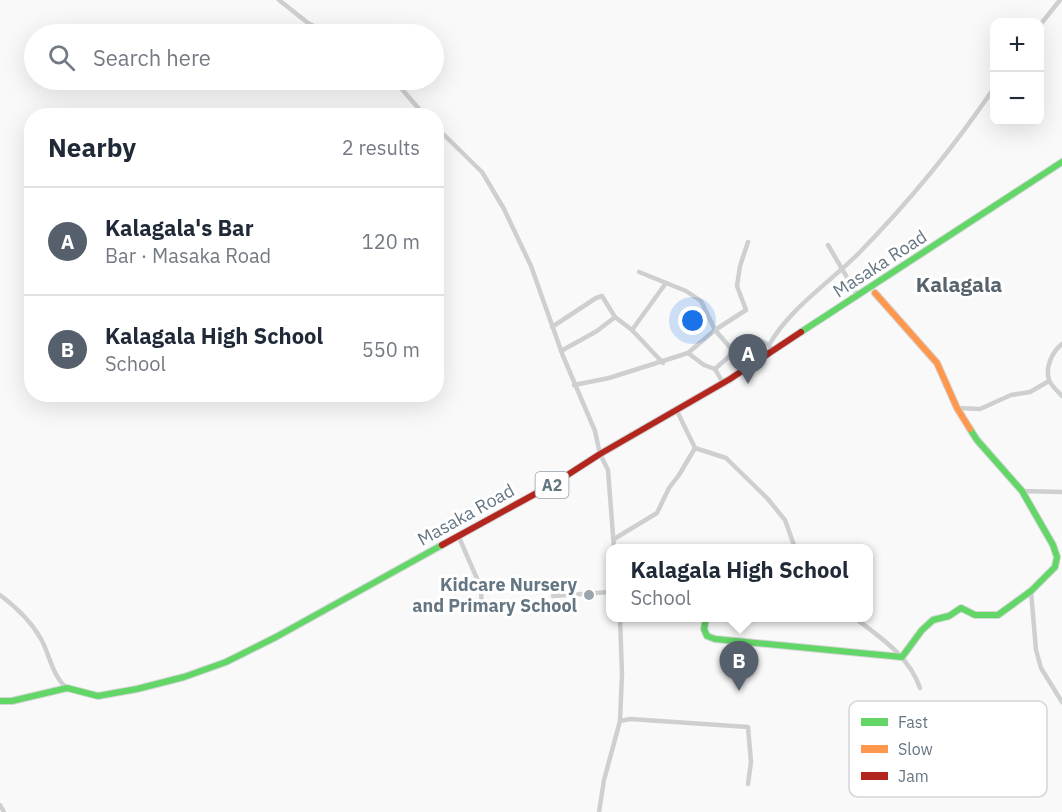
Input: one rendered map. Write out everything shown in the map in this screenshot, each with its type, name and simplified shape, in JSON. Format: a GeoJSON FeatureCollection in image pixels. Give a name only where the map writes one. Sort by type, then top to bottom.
{"type":"FeatureCollection","features":[{"type":"Feature","properties":{"kind":"main road","name":"Masaka Road"},"geometry":{"type":"LineString","coordinates":[[0,701],[12,701],[67,688],[98,696],[159,685],[226,662],[276,637],[555,483],[600,454],[677,411],[723,383],[771,348],[858,296],[1062,162]]}},
{"type":"Feature","properties":{"kind":"main road"},"geometry":{"type":"LineString","coordinates":[[705,622],[704,629],[707,636],[715,639],[903,657],[922,630],[933,620],[949,616],[961,608],[975,615],[998,615],[1031,591],[1054,567],[1057,556],[1053,545],[1022,491],[977,440],[957,408],[937,363],[875,293]]}},
{"type":"Feature","properties":{"kind":"street"},"geometry":{"type":"LineString","coordinates":[[279,0],[310,24]]}},
{"type":"Feature","properties":{"kind":"street"},"geometry":{"type":"LineString","coordinates":[[1044,20],[1060,0]]}},
{"type":"Feature","properties":{"kind":"street"},"geometry":{"type":"LineString","coordinates":[[402,90],[417,108]]}},
{"type":"Feature","properties":{"kind":"street"},"geometry":{"type":"LineString","coordinates":[[715,369],[734,352],[758,339],[771,348],[782,325],[895,215],[931,172],[990,93]]}},
{"type":"Feature","properties":{"kind":"street"},"geometry":{"type":"LineString","coordinates":[[444,134],[471,159],[493,188],[531,266],[561,351],[595,431],[600,454],[608,470],[614,544]]}},
{"type":"Feature","properties":{"kind":"street"},"geometry":{"type":"LineString","coordinates":[[574,385],[663,363],[688,353],[715,330],[746,310],[737,286],[740,266],[748,242]]}},
{"type":"Feature","properties":{"kind":"street"},"geometry":{"type":"LineString","coordinates":[[828,244],[858,296]]}},
{"type":"Feature","properties":{"kind":"street"},"geometry":{"type":"LineString","coordinates":[[639,272],[686,291],[701,301],[715,330],[734,352]]}},
{"type":"Feature","properties":{"kind":"street"},"geometry":{"type":"LineString","coordinates":[[632,330],[666,283]]}},
{"type":"Feature","properties":{"kind":"street"},"geometry":{"type":"LineString","coordinates":[[552,327],[602,296],[615,317],[632,330],[663,363]]}},
{"type":"Feature","properties":{"kind":"street"},"geometry":{"type":"LineString","coordinates":[[561,351],[597,331],[615,317]]}},
{"type":"Feature","properties":{"kind":"street"},"geometry":{"type":"LineString","coordinates":[[1062,344],[1048,362],[1049,381],[1062,396]]}},
{"type":"Feature","properties":{"kind":"street"},"geometry":{"type":"LineString","coordinates":[[688,353],[704,365],[715,369],[723,383]]}},
{"type":"Feature","properties":{"kind":"street"},"geometry":{"type":"LineString","coordinates":[[957,408],[980,409],[1011,395],[1030,392],[1049,381]]}},
{"type":"Feature","properties":{"kind":"street"},"geometry":{"type":"LineString","coordinates":[[677,411],[695,448],[726,458],[767,498],[784,520],[793,544]]}},
{"type":"Feature","properties":{"kind":"street"},"geometry":{"type":"LineString","coordinates":[[614,539],[641,525],[657,513],[669,488],[679,476],[695,448]]}},
{"type":"Feature","properties":{"kind":"street"},"geometry":{"type":"LineString","coordinates":[[1022,491],[1062,492]]}},
{"type":"Feature","properties":{"kind":"street"},"geometry":{"type":"LineString","coordinates":[[458,535],[481,588],[482,612]]}},
{"type":"Feature","properties":{"kind":"street"},"geometry":{"type":"LineString","coordinates":[[1031,591],[1036,650],[1041,668],[1062,702]]}},
{"type":"Feature","properties":{"kind":"street"},"geometry":{"type":"LineString","coordinates":[[553,596],[606,592]]}},
{"type":"Feature","properties":{"kind":"street"},"geometry":{"type":"LineString","coordinates":[[0,595],[34,626],[59,682],[67,688]]}},
{"type":"Feature","properties":{"kind":"street"},"geometry":{"type":"LineString","coordinates":[[599,812],[604,780],[620,721],[622,674],[620,622]]}},
{"type":"Feature","properties":{"kind":"street"},"geometry":{"type":"LineString","coordinates":[[860,622],[903,657],[920,688]]}},
{"type":"Feature","properties":{"kind":"street"},"geometry":{"type":"LineString","coordinates":[[620,721],[630,719],[748,727],[751,762],[748,784]]}},
{"type":"Feature","properties":{"kind":"street"},"geometry":{"type":"LineString","coordinates":[[0,805],[4,812]]}},
{"type":"Feature","properties":{"kind":"traffic: fast"},"geometry":{"type":"LineString","coordinates":[[801,332],[1062,162]]}},
{"type":"Feature","properties":{"kind":"traffic: fast"},"geometry":{"type":"LineString","coordinates":[[705,622],[704,629],[707,636],[715,639],[902,657],[922,630],[933,620],[949,616],[961,608],[975,615],[998,615],[1031,591],[1055,567],[1057,557],[1053,545],[1022,491],[970,429]]}},
{"type":"Feature","properties":{"kind":"traffic: fast"},"geometry":{"type":"LineString","coordinates":[[0,701],[12,701],[67,688],[98,696],[184,677],[226,662],[276,637],[442,545]]}},
{"type":"Feature","properties":{"kind":"traffic: slow"},"geometry":{"type":"LineString","coordinates":[[875,293],[937,363],[957,408],[970,429]]}},
{"type":"Feature","properties":{"kind":"traffic: jam"},"geometry":{"type":"LineString","coordinates":[[442,545],[555,483],[600,454],[730,379],[801,332]]}},
{"type":"Feature","properties":{"kind":"place","name":"Kalagala's Bar"},"geometry":{"type":"Point","coordinates":[748,384]}},
{"type":"Feature","properties":{"kind":"place","name":"Kidcare Nursery and Primary School"},"geometry":{"type":"Point","coordinates":[589,595]}},
{"type":"Feature","properties":{"kind":"place","name":"Kalagala High School"},"geometry":{"type":"Point","coordinates":[739,691]}},
{"type":"Feature","properties":{"kind":"district","name":"Kalagala"},"geometry":{"type":"Point","coordinates":[959,285]}}]}
